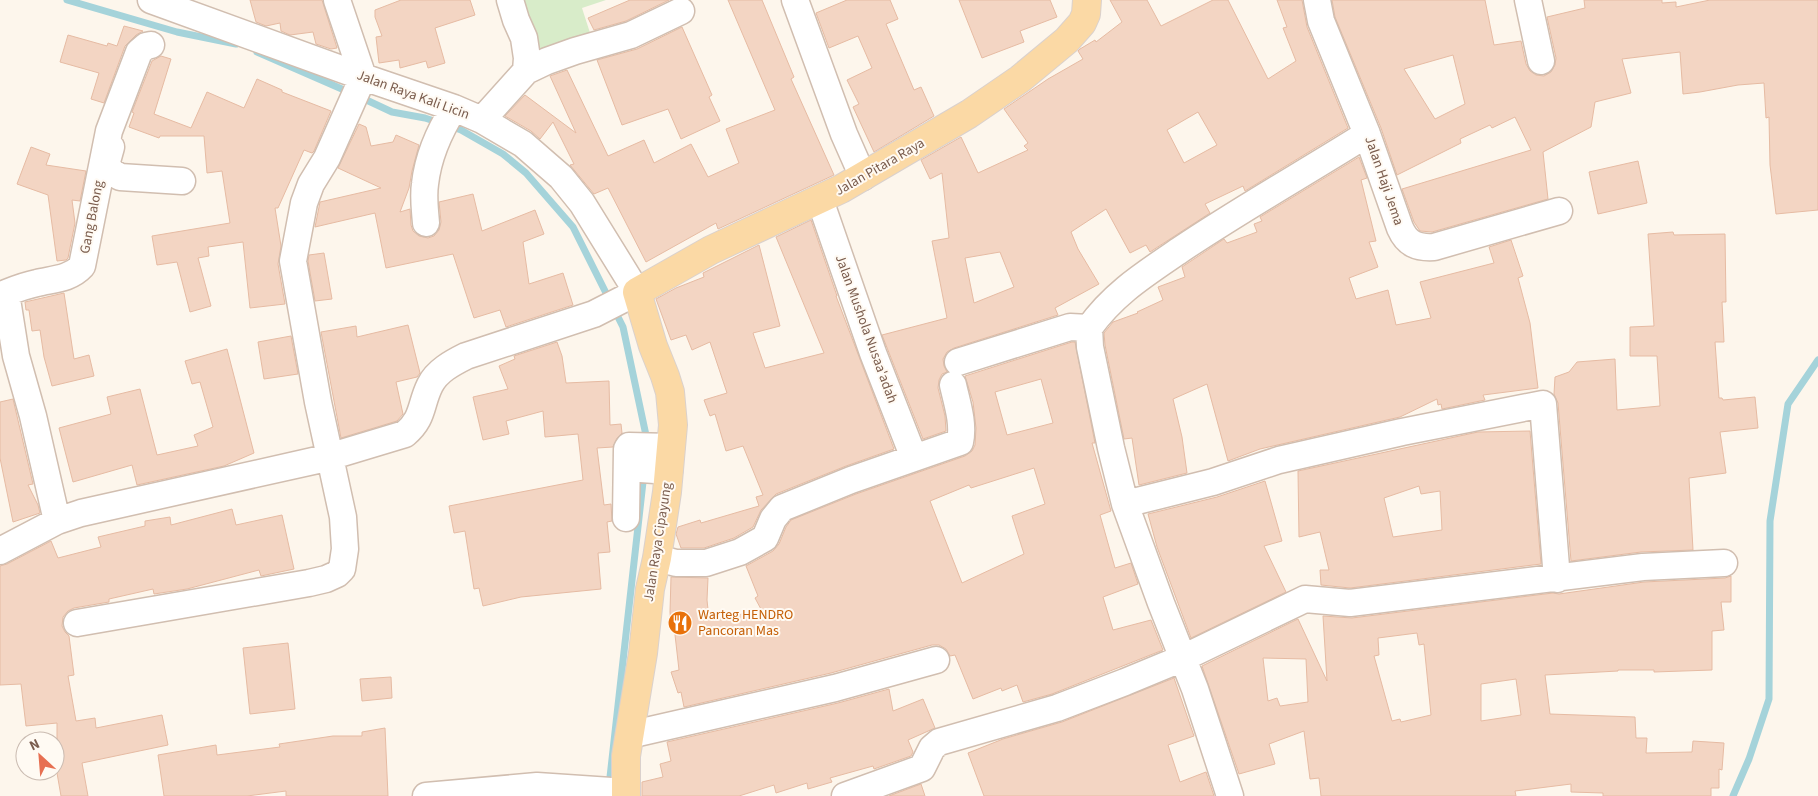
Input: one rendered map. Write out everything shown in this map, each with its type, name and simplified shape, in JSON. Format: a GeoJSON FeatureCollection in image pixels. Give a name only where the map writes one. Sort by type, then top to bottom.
{"type":"FeatureCollection","features":[{"type":"Feature","properties":{"kind":"main road","name":"Jalan Pitara Raya"},"geometry":{"type":"LineString","coordinates":[[630,296],[711,250],[820,200],[863,177],[969,114],[1020,79],[1077,30],[1086,14],[1086,0]]}},
{"type":"Feature","properties":{"kind":"main road","name":"Jalan Raya Cipayung"},"geometry":{"type":"LineString","coordinates":[[624,793],[626,756],[643,652],[650,589],[657,558],[650,460],[673,425],[670,392],[665,376],[630,296]]}},
{"type":"Feature","properties":{"kind":"street"},"geometry":{"type":"LineString","coordinates":[[77,623],[309,583],[326,579],[337,574],[342,569],[345,549],[343,517],[318,402],[293,261],[311,184],[327,158],[357,89],[338,0]]}},
{"type":"Feature","properties":{"kind":"street"},"geometry":{"type":"LineString","coordinates":[[510,0],[524,38],[528,58],[526,71]]}},
{"type":"Feature","properties":{"kind":"street"},"geometry":{"type":"LineString","coordinates":[[796,0],[844,134],[863,177]]}},
{"type":"Feature","properties":{"kind":"street","name":"Jalan Haji Jema"},"geometry":{"type":"LineString","coordinates":[[1317,0],[1321,21],[1367,134],[1404,238],[1422,248],[1434,248],[1559,212]]}},
{"type":"Feature","properties":{"kind":"street"},"geometry":{"type":"LineString","coordinates":[[1528,0],[1542,61]]}},
{"type":"Feature","properties":{"kind":"street"},"geometry":{"type":"LineString","coordinates":[[482,120],[526,71],[575,51],[631,35],[681,11]]}},
{"type":"Feature","properties":{"kind":"street","name":"Jalan Raya Kali Licin"},"geometry":{"type":"LineString","coordinates":[[158,19],[357,89],[448,118],[482,120],[523,144],[560,177],[582,203],[630,296]]}},
{"type":"Feature","properties":{"kind":"street","name":"Gang Balong"},"geometry":{"type":"LineString","coordinates":[[158,19],[121,116],[106,165],[120,177],[182,181]]}},
{"type":"Feature","properties":{"kind":"street","name":"Gang Balong"},"geometry":{"type":"LineString","coordinates":[[57,521],[33,416],[16,356],[6,293],[36,283],[66,278],[77,272],[82,266],[109,131],[139,52],[146,46],[158,19]]}},
{"type":"Feature","properties":{"kind":"street"},"geometry":{"type":"LineString","coordinates":[[426,223],[425,185],[429,165],[448,118]]}},
{"type":"Feature","properties":{"kind":"street"},"geometry":{"type":"LineString","coordinates":[[1230,796],[1195,689],[1125,504],[1090,347],[1089,328],[1101,311],[1117,295],[1179,251],[1227,218],[1367,134]]}},
{"type":"Feature","properties":{"kind":"street","name":"Jalan Mushola Nusaa'adah"},"geometry":{"type":"LineString","coordinates":[[820,200],[873,353],[914,458]]}},
{"type":"Feature","properties":{"kind":"street"},"geometry":{"type":"LineString","coordinates":[[0,551],[57,521],[98,509],[331,457],[405,434],[414,426],[421,413],[430,386],[441,371],[452,363],[466,356],[594,314],[630,296]]}},
{"type":"Feature","properties":{"kind":"street"},"geometry":{"type":"LineString","coordinates":[[657,558],[676,563],[706,563],[740,552],[764,538],[773,519],[782,508],[842,483],[960,442],[960,418],[955,374],[1070,327],[1089,328]]}},
{"type":"Feature","properties":{"kind":"street"},"geometry":{"type":"LineString","coordinates":[[1125,504],[1213,482],[1279,460],[1402,432],[1544,404],[1557,579]]}},
{"type":"Feature","properties":{"kind":"street"},"geometry":{"type":"LineString","coordinates":[[626,518],[650,460]]}},
{"type":"Feature","properties":{"kind":"street"},"geometry":{"type":"LineString","coordinates":[[845,796],[922,768],[932,748],[939,742],[1057,708],[1183,658],[1305,599],[1350,603],[1643,567],[1724,563]]}},
{"type":"Feature","properties":{"kind":"street"},"geometry":{"type":"LineString","coordinates":[[629,735],[835,688],[936,660]]}},
{"type":"Feature","properties":{"kind":"street"},"geometry":{"type":"LineString","coordinates":[[426,796],[537,786],[588,788],[624,793]]}},
{"type":"Feature","properties":{"kind":"green space"},"geometry":{"type":"Polygon","coordinates":[[[519,0],[606,0],[582,8],[591,36],[538,54],[519,0]]]}},
{"type":"Feature","properties":{"kind":"building"},"geometry":{"type":"Polygon","coordinates":[[[250,0],[322,0],[337,48],[331,49],[316,44],[313,32],[290,35],[281,31],[280,23],[266,26],[256,22],[250,0]]]}},
{"type":"Feature","properties":{"kind":"building"},"geometry":{"type":"Polygon","coordinates":[[[401,0],[470,0],[475,15],[435,28],[445,63],[428,68],[426,61],[400,68],[399,60],[379,63],[376,37],[382,36],[375,17],[375,10],[401,0]]]}},
{"type":"Feature","properties":{"kind":"building"},"geometry":{"type":"Polygon","coordinates":[[[630,0],[669,0],[626,21],[594,30],[588,18],[630,0]]]}},
{"type":"Feature","properties":{"kind":"building"},"geometry":{"type":"Polygon","coordinates":[[[728,0],[762,0],[794,77],[791,79],[834,175],[718,229],[716,223],[646,262],[608,188],[594,194],[570,165],[574,164],[553,122],[540,139],[531,131],[505,116],[525,95],[576,133],[550,76],[567,70],[608,156],[644,140],[654,163],[691,144],[708,177],[739,163],[726,129],[775,110],[728,0]]]}},
{"type":"Feature","properties":{"kind":"building"},"geometry":{"type":"Polygon","coordinates":[[[847,0],[890,0],[898,19],[886,24],[914,90],[921,87],[934,116],[874,152],[853,107],[859,104],[847,80],[872,68],[858,36],[829,48],[816,13],[847,0]]]}},
{"type":"Feature","properties":{"kind":"building"},"geometry":{"type":"Polygon","coordinates":[[[959,0],[1050,0],[1057,17],[1020,31],[1024,42],[982,58],[959,0]]]}},
{"type":"Feature","properties":{"kind":"building"},"geometry":{"type":"Polygon","coordinates":[[[1110,0],[1147,0],[1161,26],[1213,0],[1228,0],[1268,79],[1296,61],[1283,28],[1287,27],[1277,0],[1302,0],[1307,27],[1348,128],[1245,191],[1243,186],[1205,204],[1210,213],[1150,252],[1146,245],[1130,253],[1106,209],[1071,232],[1078,249],[1099,284],[1055,308],[1058,315],[954,348],[947,352],[943,359],[947,372],[942,374],[938,388],[945,416],[946,431],[923,439],[882,335],[947,318],[932,241],[949,238],[942,173],[930,179],[921,160],[961,137],[978,173],[1028,150],[1024,146],[1028,143],[1004,109],[1048,79],[1083,59],[1078,51],[1080,49],[1095,40],[1096,42],[1122,22],[1110,0]],[[1198,112],[1167,130],[1184,163],[1217,145],[1198,112]],[[1000,252],[965,258],[974,303],[1014,287],[1000,252]]]}},
{"type":"Feature","properties":{"kind":"building"},"geometry":{"type":"Polygon","coordinates":[[[1332,0],[1485,0],[1494,45],[1521,41],[1526,64],[1530,71],[1536,75],[1544,76],[1551,72],[1556,58],[1547,17],[1585,8],[1584,0],[1662,0],[1662,3],[1676,2],[1676,7],[1710,0],[1818,0],[1818,210],[1776,214],[1770,165],[1769,117],[1766,118],[1764,83],[1738,85],[1683,94],[1680,52],[1622,59],[1631,93],[1595,102],[1591,127],[1543,152],[1548,199],[1432,232],[1420,231],[1414,222],[1402,189],[1531,150],[1515,117],[1492,128],[1490,125],[1460,139],[1461,143],[1397,175],[1381,128],[1335,17],[1332,0]],[[1453,55],[1404,69],[1435,119],[1465,104],[1453,55]]]}},
{"type":"Feature","properties":{"kind":"building"},"geometry":{"type":"Polygon","coordinates":[[[124,26],[143,31],[125,46],[104,103],[91,99],[99,73],[60,62],[68,35],[107,46],[108,43],[117,46],[124,26]]]}},
{"type":"Feature","properties":{"kind":"building"},"geometry":{"type":"Polygon","coordinates":[[[682,27],[712,95],[709,97],[720,121],[681,139],[668,109],[622,125],[597,60],[637,49],[682,27]]]}},
{"type":"Feature","properties":{"kind":"building"},"geometry":{"type":"Polygon","coordinates":[[[161,56],[171,59],[154,114],[191,128],[207,92],[244,108],[257,79],[282,90],[282,92],[331,111],[314,151],[312,153],[304,150],[278,208],[275,208],[281,246],[278,264],[285,304],[250,308],[243,242],[208,247],[209,256],[198,258],[211,306],[190,312],[177,262],[157,265],[152,236],[230,223],[222,171],[207,173],[204,136],[160,136],[159,138],[129,127],[134,113],[132,112],[152,61],[161,56]]]}},
{"type":"Feature","properties":{"kind":"building"},"geometry":{"type":"Polygon","coordinates":[[[359,124],[366,127],[371,146],[393,142],[396,135],[419,145],[409,188],[400,212],[410,209],[413,231],[419,236],[428,238],[434,236],[439,230],[441,222],[439,202],[473,194],[482,231],[535,210],[544,234],[523,242],[529,284],[563,273],[573,305],[506,327],[500,310],[474,318],[453,254],[386,268],[375,213],[315,227],[320,202],[381,188],[338,168],[359,124]]]}},
{"type":"Feature","properties":{"kind":"building"},"geometry":{"type":"Polygon","coordinates":[[[31,147],[50,154],[46,165],[86,171],[80,201],[72,200],[75,223],[66,260],[57,261],[48,195],[17,184],[31,147]]]}},
{"type":"Feature","properties":{"kind":"building"},"geometry":{"type":"Polygon","coordinates":[[[1359,157],[1367,178],[1361,180],[1376,241],[1369,242],[1378,267],[1349,278],[1356,299],[1388,290],[1396,325],[1431,318],[1420,282],[1494,263],[1489,247],[1511,240],[1523,276],[1518,278],[1530,323],[1538,388],[1483,395],[1485,400],[1442,409],[1441,404],[1438,405],[1437,399],[1400,417],[1260,449],[1228,461],[1207,384],[1173,399],[1182,437],[1187,473],[1139,485],[1132,438],[1124,439],[1104,333],[1113,322],[1138,313],[1163,300],[1158,287],[1185,277],[1182,267],[1224,239],[1227,243],[1257,232],[1254,224],[1262,221],[1260,217],[1359,157]]]}},
{"type":"Feature","properties":{"kind":"building"},"geometry":{"type":"Polygon","coordinates":[[[1638,161],[1647,203],[1598,214],[1589,172],[1638,161]]]}},
{"type":"Feature","properties":{"kind":"building"},"geometry":{"type":"Polygon","coordinates":[[[811,220],[836,296],[894,449],[776,494],[761,510],[753,527],[734,538],[704,548],[681,548],[676,534],[678,527],[700,520],[701,523],[759,506],[756,497],[763,495],[743,446],[726,451],[715,414],[710,416],[704,400],[727,393],[710,342],[692,350],[686,335],[671,340],[656,299],[676,288],[704,277],[703,273],[759,245],[780,326],[753,333],[765,368],[824,353],[776,237],[811,220]]]}},
{"type":"Feature","properties":{"kind":"building"},"geometry":{"type":"Polygon","coordinates":[[[1673,232],[1674,235],[1725,234],[1726,302],[1722,302],[1724,342],[1715,342],[1719,398],[1723,400],[1755,397],[1758,428],[1720,432],[1726,473],[1689,478],[1693,550],[1641,552],[1571,561],[1558,403],[1554,394],[1555,377],[1569,372],[1577,362],[1615,359],[1617,410],[1660,406],[1657,356],[1630,356],[1630,327],[1654,326],[1648,234],[1673,232]]]}},
{"type":"Feature","properties":{"kind":"building"},"geometry":{"type":"Polygon","coordinates":[[[324,253],[332,299],[315,301],[308,261],[309,255],[324,253]]]}},
{"type":"Feature","properties":{"kind":"building"},"geometry":{"type":"Polygon","coordinates":[[[64,293],[74,359],[89,355],[94,376],[52,386],[44,357],[40,330],[32,331],[29,310],[26,310],[25,302],[64,293]]]}},
{"type":"Feature","properties":{"kind":"building"},"geometry":{"type":"Polygon","coordinates":[[[408,325],[420,373],[417,377],[396,382],[403,414],[397,421],[341,438],[321,332],[356,326],[357,337],[408,325]]]}},
{"type":"Feature","properties":{"kind":"building"},"geometry":{"type":"Polygon","coordinates":[[[291,336],[298,374],[264,379],[258,342],[291,336]]]}},
{"type":"Feature","properties":{"kind":"building"},"geometry":{"type":"Polygon","coordinates":[[[557,342],[562,356],[566,383],[609,381],[610,425],[621,424],[622,433],[617,438],[613,447],[597,448],[604,505],[611,504],[612,521],[607,522],[610,552],[598,553],[601,589],[521,597],[483,606],[479,588],[474,589],[465,531],[454,533],[449,506],[583,480],[578,434],[545,437],[543,411],[506,421],[509,434],[483,440],[473,397],[508,389],[499,366],[515,359],[514,356],[557,342]]]}},
{"type":"Feature","properties":{"kind":"building"},"geometry":{"type":"Polygon","coordinates":[[[1075,342],[1095,443],[1092,443],[1111,511],[1100,515],[1115,568],[1131,563],[1138,584],[1103,597],[1113,630],[1151,620],[1163,650],[1052,694],[1023,702],[1017,685],[1002,691],[1001,688],[973,699],[955,655],[950,656],[946,649],[939,645],[932,645],[831,673],[684,707],[681,692],[678,693],[671,672],[679,670],[674,626],[671,626],[671,577],[708,578],[707,600],[709,619],[762,611],[755,598],[758,596],[746,566],[773,551],[779,544],[791,520],[856,494],[965,456],[972,451],[975,445],[976,428],[973,402],[965,376],[1075,342]],[[1041,379],[995,392],[1007,435],[1053,423],[1041,379]],[[1034,468],[971,488],[969,485],[930,501],[962,583],[1024,554],[1012,516],[1045,504],[1034,468]]]}},
{"type":"Feature","properties":{"kind":"building"},"geometry":{"type":"Polygon","coordinates":[[[227,349],[254,453],[224,466],[137,485],[132,465],[73,482],[59,428],[111,414],[107,397],[140,389],[157,455],[198,446],[194,435],[213,427],[200,382],[192,384],[185,361],[227,349]]]}},
{"type":"Feature","properties":{"kind":"building"},"geometry":{"type":"Polygon","coordinates":[[[13,399],[33,484],[28,485],[40,513],[13,522],[0,458],[0,402],[13,399]]]}},
{"type":"Feature","properties":{"kind":"building"},"geometry":{"type":"Polygon","coordinates":[[[1530,431],[1541,564],[1350,588],[1321,585],[1320,570],[1329,570],[1320,532],[1299,537],[1298,471],[1478,432],[1530,431]],[[1419,486],[1384,498],[1393,537],[1442,530],[1440,491],[1421,494],[1419,486]]]}},
{"type":"Feature","properties":{"kind":"building"},"geometry":{"type":"Polygon","coordinates":[[[1265,481],[1282,541],[1264,546],[1286,592],[1191,638],[1157,547],[1148,514],[1217,497],[1265,481]]]}},
{"type":"Feature","properties":{"kind":"building"},"geometry":{"type":"Polygon","coordinates":[[[232,509],[236,525],[282,515],[294,569],[261,576],[259,570],[187,589],[154,594],[153,589],[109,599],[109,602],[74,608],[68,611],[63,617],[62,626],[69,636],[74,675],[68,676],[76,721],[95,718],[96,728],[162,715],[168,745],[82,763],[88,796],[61,796],[58,781],[65,781],[65,731],[57,731],[57,723],[26,726],[21,684],[0,685],[0,566],[51,541],[58,558],[101,547],[98,537],[145,526],[145,521],[170,517],[171,525],[232,509]]]}},
{"type":"Feature","properties":{"kind":"building"},"geometry":{"type":"Polygon","coordinates":[[[1731,576],[1731,602],[1721,602],[1724,630],[1712,631],[1712,670],[1654,672],[1654,670],[1618,670],[1545,675],[1550,714],[1635,717],[1636,738],[1647,738],[1646,753],[1692,752],[1693,741],[1724,743],[1722,770],[1719,769],[1719,788],[1711,788],[1711,796],[1603,796],[1603,793],[1571,792],[1571,784],[1515,791],[1516,796],[1321,796],[1319,778],[1310,779],[1304,731],[1269,744],[1275,764],[1239,774],[1202,666],[1298,619],[1327,681],[1323,616],[1352,618],[1553,593],[1559,594],[1644,582],[1725,578],[1731,576]],[[1417,633],[1378,638],[1379,655],[1374,656],[1392,721],[1400,719],[1401,722],[1431,715],[1424,644],[1419,645],[1417,633]],[[1263,658],[1268,701],[1277,698],[1280,706],[1308,702],[1306,659],[1263,658]],[[1516,679],[1481,684],[1481,721],[1521,715],[1516,679]]]}},
{"type":"Feature","properties":{"kind":"building"},"geometry":{"type":"Polygon","coordinates":[[[288,643],[295,709],[250,714],[243,648],[288,643]]]}},
{"type":"Feature","properties":{"kind":"building"},"geometry":{"type":"Polygon","coordinates":[[[391,677],[392,698],[362,701],[360,679],[391,677]]]}},
{"type":"Feature","properties":{"kind":"building"},"geometry":{"type":"Polygon","coordinates":[[[1174,678],[1194,736],[1168,745],[1180,782],[1206,772],[1214,796],[984,796],[968,753],[1003,739],[1062,722],[1174,678]]]}},
{"type":"Feature","properties":{"kind":"building"},"geometry":{"type":"Polygon","coordinates":[[[889,689],[893,711],[923,699],[935,728],[908,740],[913,752],[911,756],[874,769],[873,766],[830,778],[832,782],[808,789],[807,783],[776,793],[774,785],[739,796],[642,796],[642,782],[663,777],[660,764],[671,761],[667,742],[838,703],[889,689]]]}},
{"type":"Feature","properties":{"kind":"building"},"geometry":{"type":"Polygon","coordinates":[[[385,728],[388,796],[286,796],[286,791],[247,796],[164,796],[158,755],[216,745],[217,755],[280,747],[279,744],[333,736],[362,736],[362,732],[385,728]]]}},
{"type":"Feature","properties":{"kind":"building"},"geometry":{"type":"Polygon","coordinates":[[[921,784],[925,796],[889,796],[921,784]]]}},
{"type":"Feature","properties":{"kind":"waterway"},"geometry":{"type":"LineString","coordinates":[[67,0],[177,32],[236,44]]}},
{"type":"Feature","properties":{"kind":"waterway"},"geometry":{"type":"LineString","coordinates":[[257,52],[351,93]]}},
{"type":"Feature","properties":{"kind":"waterway"},"geometry":{"type":"LineString","coordinates":[[360,97],[392,112],[425,118],[440,123]]}},
{"type":"Feature","properties":{"kind":"waterway"},"geometry":{"type":"LineString","coordinates":[[450,126],[461,130],[503,154],[526,173],[573,227],[623,327],[647,440]]}},
{"type":"Feature","properties":{"kind":"waterway"},"geometry":{"type":"LineString","coordinates":[[1733,796],[1749,759],[1769,699],[1770,521],[1788,404],[1818,360]]}},
{"type":"Feature","properties":{"kind":"waterway"},"geometry":{"type":"LineString","coordinates":[[609,786],[644,473]]}},
{"type":"Feature","properties":{"kind":"place","name":"Warteg HENDRO Pancoran Mas"},"geometry":{"type":"Point","coordinates":[680,623]}}]}
